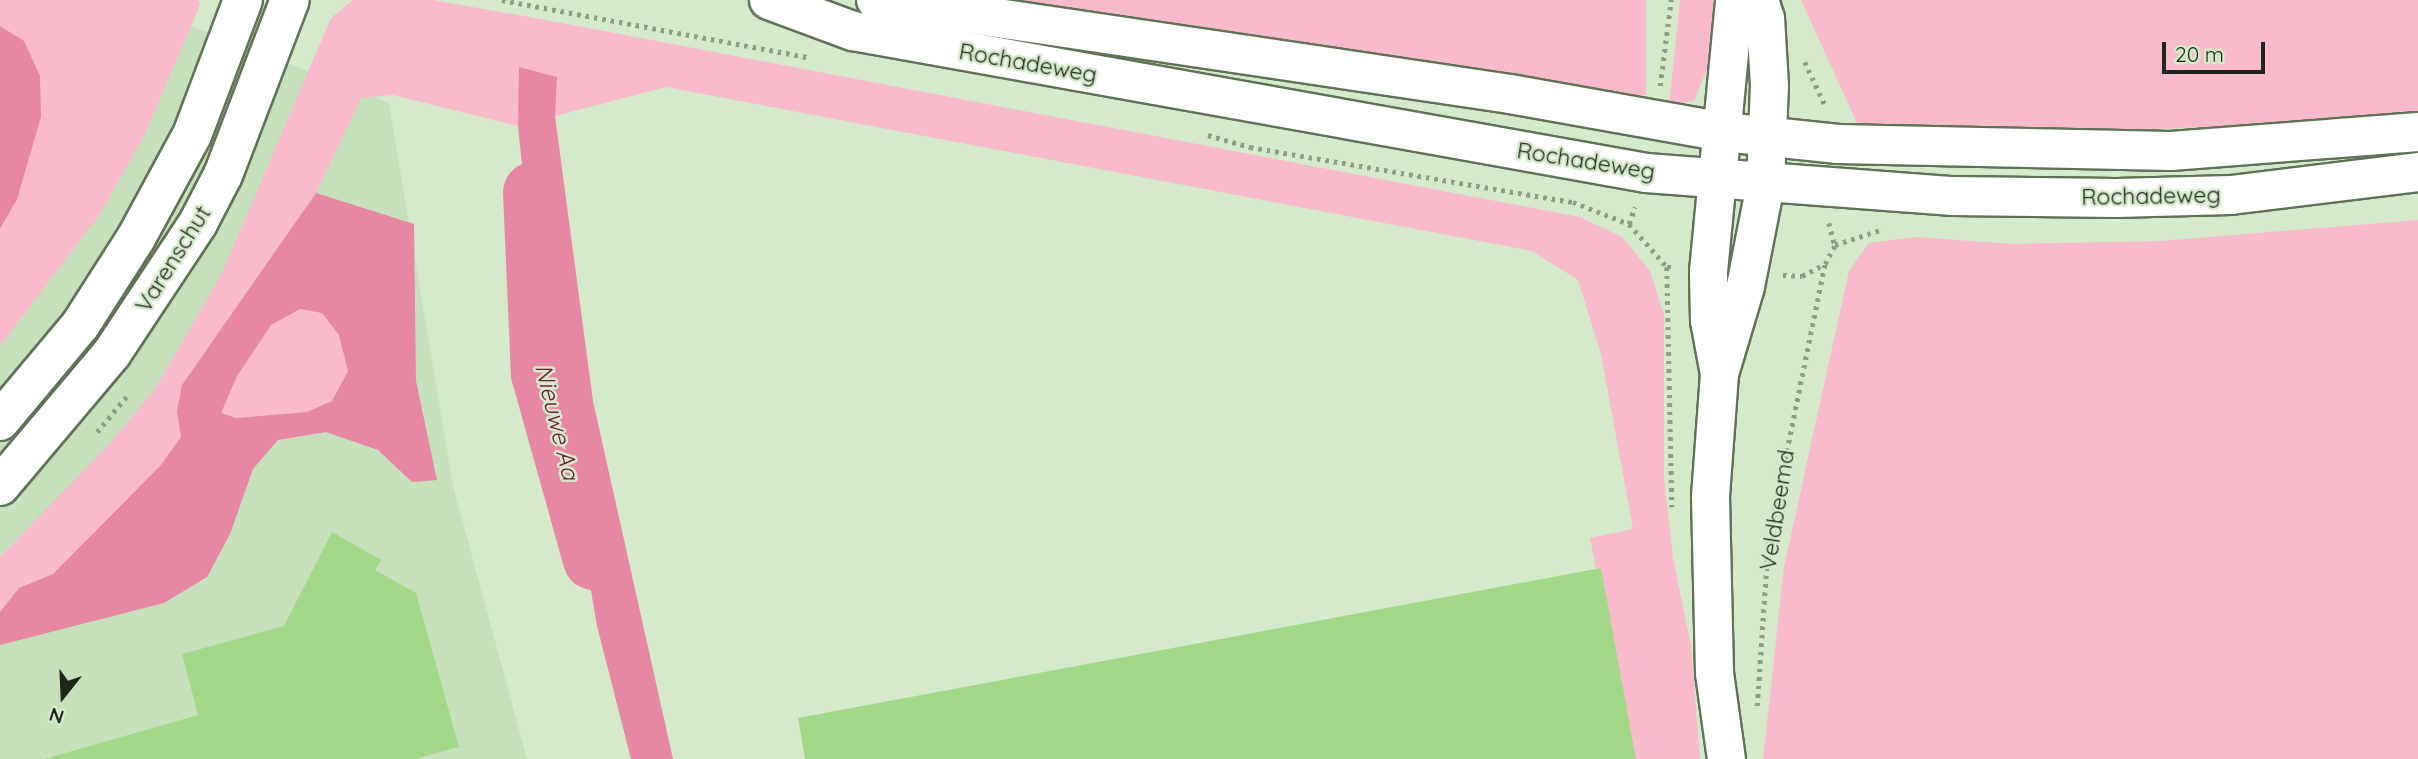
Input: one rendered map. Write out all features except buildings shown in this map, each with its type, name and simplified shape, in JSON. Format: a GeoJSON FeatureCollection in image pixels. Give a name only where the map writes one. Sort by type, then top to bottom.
{"type":"FeatureCollection","features":[{"type":"Feature","properties":{"kind":"main road","name":"Varenschut"},"geometry":{"type":"LineString","coordinates":[[0,421],[81,324],[136,238],[192,135],[243,0]]}},
{"type":"Feature","properties":{"kind":"main road","name":"Varenschut"},"geometry":{"type":"LineString","coordinates":[[0,486],[112,353],[198,223],[223,175],[290,0]]}},
{"type":"Feature","properties":{"kind":"main road","name":"Rochadeweg"},"geometry":{"type":"LineString","coordinates":[[769,0],[853,32],[1632,170],[1720,180],[1953,196],[2116,198],[2231,195],[2418,172]]}},
{"type":"Feature","properties":{"kind":"main road","name":"Rochadeweg"},"geometry":{"type":"LineString","coordinates":[[876,0],[1510,94],[1724,132],[1767,137],[1956,149],[2172,150],[2418,132]]}},
{"type":"Feature","properties":{"kind":"street"},"geometry":{"type":"LineString","coordinates":[[1726,759],[1714,672],[1710,496],[1718,374],[1709,320],[1708,271],[1720,180],[1734,0]]}},
{"type":"Feature","properties":{"kind":"street"},"geometry":{"type":"LineString","coordinates":[[1718,374],[1745,286],[1765,184],[1769,85],[1765,18],[1759,0]]}},
{"type":"Feature","properties":{"kind":"path","name":"Veldbeemd"},"geometry":{"type":"LineString","coordinates":[[1757,712],[1768,543],[1825,264]]}},
{"type":"Feature","properties":{"kind":"shaded area"},"geometry":{"type":"Polygon","coordinates":[[[0,0],[135,4],[389,103],[453,486],[527,759],[0,759],[0,0]]]}},
{"type":"Feature","properties":{"kind":"shaded area"},"geometry":{"type":"Polygon","coordinates":[[[0,0],[198,0],[200,5],[144,136],[100,214],[0,346],[0,229],[17,199],[24,41],[0,26],[0,0]]]}},
{"type":"Feature","properties":{"kind":"shaded area"},"geometry":{"type":"Polygon","coordinates":[[[353,0],[433,0],[562,23],[1580,217],[1622,237],[1650,271],[1664,315],[1664,478],[1673,558],[1691,646],[1700,759],[1633,759],[1590,538],[1633,529],[1601,354],[1578,280],[1532,251],[666,87],[555,116],[520,67],[518,126],[393,95],[361,98],[316,193],[182,385],[182,437],[160,466],[53,574],[19,588],[0,612],[0,557],[113,440],[155,389],[222,273],[331,18],[353,0]]]}},
{"type":"Feature","properties":{"kind":"shaded area"},"geometry":{"type":"Polygon","coordinates":[[[990,0],[1646,0],[1646,95],[1564,91],[990,0]]]}},
{"type":"Feature","properties":{"kind":"shaded area"},"geometry":{"type":"Polygon","coordinates":[[[1680,0],[1719,0],[1720,8],[1707,69],[1694,101],[1669,105],[1680,0]]]}},
{"type":"Feature","properties":{"kind":"shaded area"},"geometry":{"type":"Polygon","coordinates":[[[1801,0],[2418,0],[2418,113],[2310,123],[2024,134],[1937,132],[1857,123],[1801,0]]]}},
{"type":"Feature","properties":{"kind":"shaded area"},"geometry":{"type":"Polygon","coordinates":[[[0,26],[24,41],[40,76],[41,117],[17,199],[0,229],[0,26]]]}},
{"type":"Feature","properties":{"kind":"shaded area"},"geometry":{"type":"Polygon","coordinates":[[[519,67],[557,77],[555,116],[593,401],[673,759],[631,759],[597,626],[527,215],[518,126],[519,67]]]}},
{"type":"Feature","properties":{"kind":"shaded area"},"geometry":{"type":"Polygon","coordinates":[[[316,193],[414,224],[416,381],[437,480],[412,482],[378,450],[326,432],[278,440],[253,469],[230,534],[207,577],[164,603],[0,645],[0,612],[19,588],[53,574],[160,466],[181,437],[177,411],[182,385],[316,193]],[[300,309],[271,325],[237,376],[221,413],[236,418],[307,412],[332,401],[348,371],[339,335],[322,313],[300,309]]]}},
{"type":"Feature","properties":{"kind":"shaded area"},"geometry":{"type":"Polygon","coordinates":[[[2418,220],[2418,759],[1763,759],[1784,567],[1849,271],[1869,243],[1915,237],[2013,244],[2161,241],[2418,220]]]}},
{"type":"Feature","properties":{"kind":"shaded area"},"geometry":{"type":"Polygon","coordinates":[[[300,309],[322,313],[339,335],[348,371],[332,401],[307,412],[236,418],[220,413],[237,376],[271,325],[300,309]]]}},
{"type":"Feature","properties":{"kind":"waterway","name":"Nieuwe Aa"},"geometry":{"type":"LineString","coordinates":[[533,192],[541,373],[593,559]]}}]}
